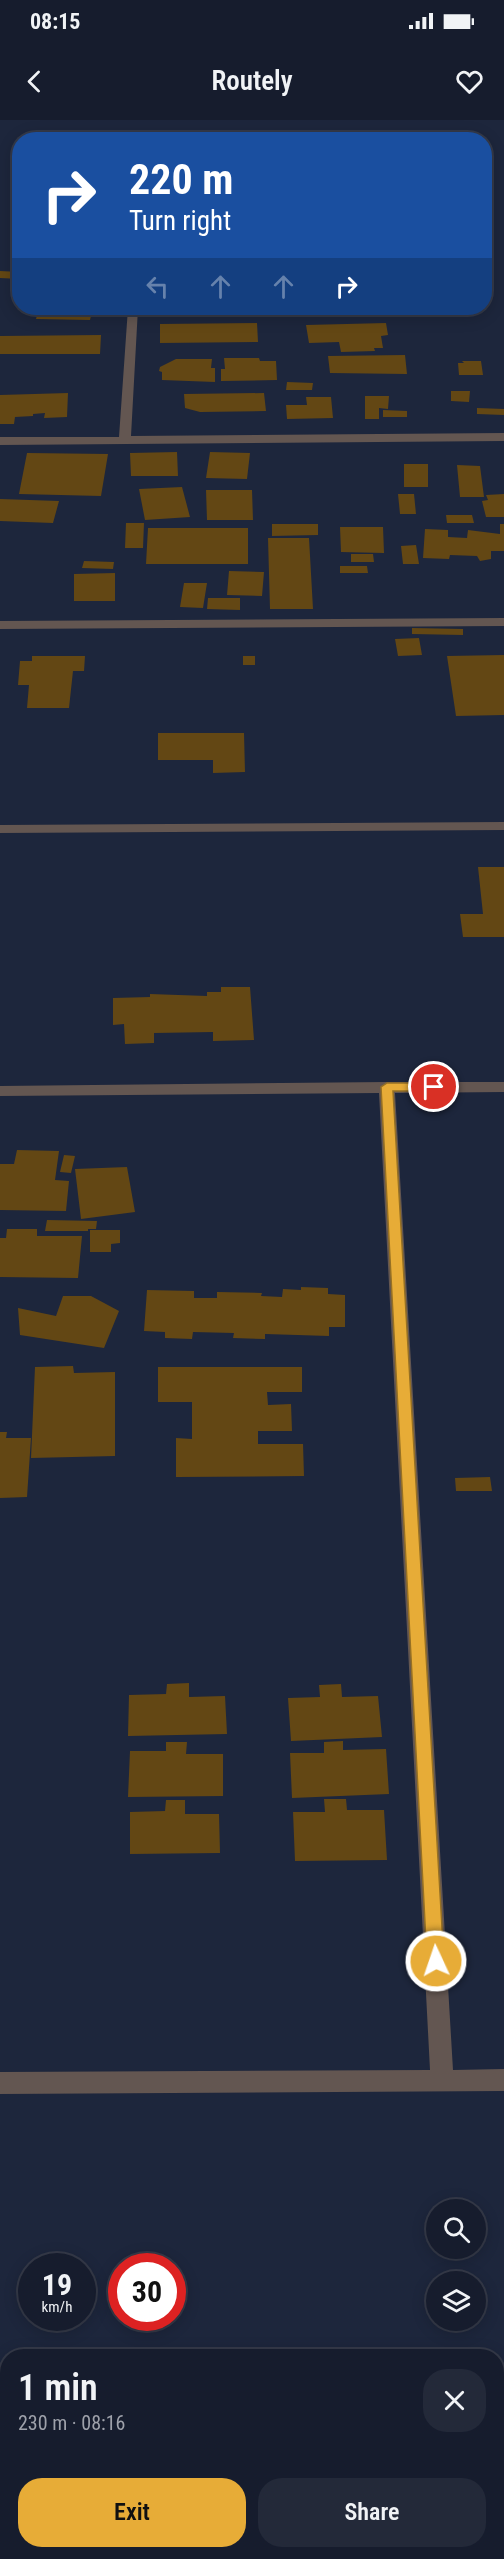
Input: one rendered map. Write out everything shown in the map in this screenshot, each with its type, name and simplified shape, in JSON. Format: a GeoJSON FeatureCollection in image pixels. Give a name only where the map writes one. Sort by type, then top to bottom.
{"type":"FeatureCollection","features":[{"type":"Feature","properties":{"kind":"street"},"geometry":{"type":"LineString","coordinates":[[125,440],[133,315]]}},
{"type":"Feature","properties":{"kind":"street"},"geometry":{"type":"LineString","coordinates":[[0,441],[504,437]]}},
{"type":"Feature","properties":{"kind":"street"},"geometry":{"type":"LineString","coordinates":[[0,625],[504,622]]}},
{"type":"Feature","properties":{"kind":"street"},"geometry":{"type":"LineString","coordinates":[[0,829],[504,826]]}},
{"type":"Feature","properties":{"kind":"street"},"geometry":{"type":"LineString","coordinates":[[387,1087],[442,2079]]}},
{"type":"Feature","properties":{"kind":"street"},"geometry":{"type":"LineString","coordinates":[[0,1091],[504,1087]]}},
{"type":"Feature","properties":{"kind":"street"},"geometry":{"type":"LineString","coordinates":[[0,2083],[504,2080]]}},
{"type":"Feature","properties":{"kind":"building"},"geometry":{"type":"Polygon","coordinates":[[[0,271],[12,272],[12,279],[0,278],[0,271]]]}},
{"type":"Feature","properties":{"kind":"building"},"geometry":{"type":"Polygon","coordinates":[[[37,315],[91,315],[90,320],[36,319],[37,315]]]}},
{"type":"Feature","properties":{"kind":"building"},"geometry":{"type":"Polygon","coordinates":[[[235,315],[268,315],[268,316],[235,317],[235,315]]]}},
{"type":"Feature","properties":{"kind":"building"},"geometry":{"type":"Polygon","coordinates":[[[257,323],[258,342],[160,343],[160,324],[257,323]]]}},
{"type":"Feature","properties":{"kind":"building"},"geometry":{"type":"Polygon","coordinates":[[[386,323],[388,335],[381,336],[383,348],[374,348],[375,351],[341,352],[339,342],[309,343],[306,325],[386,323]]]}},
{"type":"Feature","properties":{"kind":"building"},"geometry":{"type":"Polygon","coordinates":[[[101,335],[100,354],[0,354],[0,336],[101,335]]]}},
{"type":"Feature","properties":{"kind":"building"},"geometry":{"type":"Polygon","coordinates":[[[405,355],[407,374],[330,373],[328,356],[405,355]]]}},
{"type":"Feature","properties":{"kind":"building"},"geometry":{"type":"Polygon","coordinates":[[[224,358],[259,358],[260,361],[276,361],[277,380],[221,381],[221,369],[225,369],[224,358]]]}},
{"type":"Feature","properties":{"kind":"building"},"geometry":{"type":"Polygon","coordinates":[[[176,359],[212,359],[211,368],[215,368],[215,382],[162,380],[160,367],[176,359]]]}},
{"type":"Feature","properties":{"kind":"building"},"geometry":{"type":"Polygon","coordinates":[[[462,361],[481,361],[483,375],[459,375],[458,363],[464,363],[462,361]]]}},
{"type":"Feature","properties":{"kind":"building"},"geometry":{"type":"Polygon","coordinates":[[[287,382],[313,383],[312,390],[286,390],[287,382]]]}},
{"type":"Feature","properties":{"kind":"building"},"geometry":{"type":"Polygon","coordinates":[[[451,391],[470,391],[469,402],[451,401],[451,391]]]}},
{"type":"Feature","properties":{"kind":"building"},"geometry":{"type":"Polygon","coordinates":[[[68,393],[67,417],[44,418],[45,413],[33,414],[33,416],[15,417],[14,424],[0,424],[0,395],[68,393]]]}},
{"type":"Feature","properties":{"kind":"building"},"geometry":{"type":"Polygon","coordinates":[[[264,393],[266,411],[200,412],[185,408],[184,394],[264,393]]]}},
{"type":"Feature","properties":{"kind":"building"},"geometry":{"type":"Polygon","coordinates":[[[365,396],[389,396],[388,409],[379,408],[379,419],[365,419],[365,396]]]}},
{"type":"Feature","properties":{"kind":"building"},"geometry":{"type":"Polygon","coordinates":[[[306,397],[331,397],[333,418],[287,419],[286,405],[307,405],[306,397]]]}},
{"type":"Feature","properties":{"kind":"building"},"geometry":{"type":"Polygon","coordinates":[[[477,408],[504,409],[504,415],[477,414],[477,408]]]}},
{"type":"Feature","properties":{"kind":"building"},"geometry":{"type":"Polygon","coordinates":[[[383,410],[407,411],[407,417],[383,417],[383,410]]]}},
{"type":"Feature","properties":{"kind":"building"},"geometry":{"type":"Polygon","coordinates":[[[177,452],[178,476],[131,476],[130,453],[177,452]]]}},
{"type":"Feature","properties":{"kind":"building"},"geometry":{"type":"Polygon","coordinates":[[[210,452],[250,453],[247,479],[206,478],[210,452]]]}},
{"type":"Feature","properties":{"kind":"building"},"geometry":{"type":"Polygon","coordinates":[[[27,453],[108,454],[101,496],[19,494],[27,453]]]}},
{"type":"Feature","properties":{"kind":"building"},"geometry":{"type":"Polygon","coordinates":[[[404,464],[428,464],[428,487],[404,487],[404,464]]]}},
{"type":"Feature","properties":{"kind":"building"},"geometry":{"type":"Polygon","coordinates":[[[457,465],[480,466],[484,497],[460,497],[457,465]]]}},
{"type":"Feature","properties":{"kind":"building"},"geometry":{"type":"Polygon","coordinates":[[[182,487],[190,517],[145,520],[139,489],[182,487]]]}},
{"type":"Feature","properties":{"kind":"building"},"geometry":{"type":"Polygon","coordinates":[[[206,490],[252,490],[253,520],[207,520],[206,490]]]}},
{"type":"Feature","properties":{"kind":"building"},"geometry":{"type":"Polygon","coordinates":[[[398,494],[414,494],[416,514],[400,514],[398,494]]]}},
{"type":"Feature","properties":{"kind":"building"},"geometry":{"type":"Polygon","coordinates":[[[504,494],[504,517],[486,517],[482,501],[488,500],[486,495],[504,494]]]}},
{"type":"Feature","properties":{"kind":"building"},"geometry":{"type":"Polygon","coordinates":[[[0,499],[59,501],[53,523],[0,521],[0,499]]]}},
{"type":"Feature","properties":{"kind":"building"},"geometry":{"type":"Polygon","coordinates":[[[446,515],[472,515],[474,523],[447,523],[446,515]]]}},
{"type":"Feature","properties":{"kind":"building"},"geometry":{"type":"Polygon","coordinates":[[[126,523],[144,523],[143,548],[125,548],[126,523]]]}},
{"type":"Feature","properties":{"kind":"building"},"geometry":{"type":"Polygon","coordinates":[[[272,524],[318,524],[318,535],[272,536],[272,524]]]}},
{"type":"Feature","properties":{"kind":"building"},"geometry":{"type":"Polygon","coordinates":[[[500,524],[504,524],[504,551],[491,551],[491,559],[480,561],[477,556],[450,555],[449,559],[423,558],[425,529],[448,530],[448,537],[467,538],[468,530],[500,534],[500,524]]]}},
{"type":"Feature","properties":{"kind":"building"},"geometry":{"type":"Polygon","coordinates":[[[340,527],[383,527],[384,553],[341,552],[340,527]]]}},
{"type":"Feature","properties":{"kind":"building"},"geometry":{"type":"Polygon","coordinates":[[[148,528],[248,528],[248,564],[146,564],[148,528]]]}},
{"type":"Feature","properties":{"kind":"building"},"geometry":{"type":"Polygon","coordinates":[[[268,538],[309,538],[313,609],[270,609],[268,538]]]}},
{"type":"Feature","properties":{"kind":"building"},"geometry":{"type":"Polygon","coordinates":[[[416,545],[419,564],[403,564],[401,546],[416,545]]]}},
{"type":"Feature","properties":{"kind":"building"},"geometry":{"type":"Polygon","coordinates":[[[351,554],[373,554],[374,562],[351,562],[351,554]]]}},
{"type":"Feature","properties":{"kind":"building"},"geometry":{"type":"Polygon","coordinates":[[[84,561],[114,562],[113,569],[82,568],[84,561]]]}},
{"type":"Feature","properties":{"kind":"building"},"geometry":{"type":"Polygon","coordinates":[[[340,566],[367,566],[368,573],[340,573],[340,566]]]}},
{"type":"Feature","properties":{"kind":"building"},"geometry":{"type":"Polygon","coordinates":[[[229,571],[264,572],[262,596],[227,595],[229,571]]]}},
{"type":"Feature","properties":{"kind":"building"},"geometry":{"type":"Polygon","coordinates":[[[115,573],[115,601],[74,601],[74,574],[115,573]]]}},
{"type":"Feature","properties":{"kind":"building"},"geometry":{"type":"Polygon","coordinates":[[[184,583],[207,583],[203,608],[180,607],[184,583]]]}},
{"type":"Feature","properties":{"kind":"building"},"geometry":{"type":"Polygon","coordinates":[[[208,598],[240,598],[240,610],[207,609],[208,598]]]}},
{"type":"Feature","properties":{"kind":"building"},"geometry":{"type":"Polygon","coordinates":[[[412,628],[463,629],[463,635],[412,634],[412,628]]]}},
{"type":"Feature","properties":{"kind":"building"},"geometry":{"type":"Polygon","coordinates":[[[419,638],[422,655],[398,656],[395,639],[419,638]]]}},
{"type":"Feature","properties":{"kind":"building"},"geometry":{"type":"Polygon","coordinates":[[[504,655],[504,715],[456,716],[447,656],[504,655]]]}},
{"type":"Feature","properties":{"kind":"building"},"geometry":{"type":"Polygon","coordinates":[[[32,656],[85,656],[84,671],[73,671],[69,708],[27,708],[29,685],[18,685],[20,661],[32,661],[32,656]]]}},
{"type":"Feature","properties":{"kind":"building"},"geometry":{"type":"Polygon","coordinates":[[[243,656],[255,656],[255,665],[243,665],[243,656]]]}},
{"type":"Feature","properties":{"kind":"building"},"geometry":{"type":"Polygon","coordinates":[[[158,733],[244,733],[245,772],[213,773],[213,760],[158,760],[158,733]]]}},
{"type":"Feature","properties":{"kind":"building"},"geometry":{"type":"Polygon","coordinates":[[[478,867],[504,867],[504,937],[463,937],[460,914],[483,914],[478,867]]]}},
{"type":"Feature","properties":{"kind":"building"},"geometry":{"type":"Polygon","coordinates":[[[221,987],[250,987],[254,1040],[213,1041],[213,1032],[154,1033],[154,1043],[125,1044],[124,1024],[113,1025],[113,998],[150,997],[150,994],[207,996],[207,992],[221,992],[221,987]]]}},
{"type":"Feature","properties":{"kind":"building"},"geometry":{"type":"Polygon","coordinates":[[[17,1150],[59,1151],[55,1180],[69,1181],[66,1211],[0,1210],[0,1164],[14,1164],[17,1150]]]}},
{"type":"Feature","properties":{"kind":"building"},"geometry":{"type":"Polygon","coordinates":[[[64,1155],[75,1156],[71,1173],[60,1172],[64,1155]]]}},
{"type":"Feature","properties":{"kind":"building"},"geometry":{"type":"Polygon","coordinates":[[[127,1167],[135,1212],[81,1219],[75,1169],[127,1167]]]}},
{"type":"Feature","properties":{"kind":"building"},"geometry":{"type":"Polygon","coordinates":[[[47,1220],[97,1221],[96,1229],[88,1229],[88,1231],[45,1231],[47,1220]]]}},
{"type":"Feature","properties":{"kind":"building"},"geometry":{"type":"Polygon","coordinates":[[[7,1229],[37,1229],[37,1236],[82,1236],[78,1278],[0,1277],[0,1238],[6,1238],[7,1229]]]}},
{"type":"Feature","properties":{"kind":"building"},"geometry":{"type":"Polygon","coordinates":[[[90,1230],[120,1230],[120,1243],[111,1244],[111,1252],[90,1252],[90,1230]]]}},
{"type":"Feature","properties":{"kind":"building"},"geometry":{"type":"Polygon","coordinates":[[[301,1287],[328,1288],[328,1294],[345,1295],[345,1327],[329,1327],[329,1336],[265,1334],[265,1339],[233,1338],[234,1333],[193,1332],[192,1339],[165,1338],[165,1332],[144,1331],[147,1290],[194,1291],[194,1298],[217,1298],[217,1292],[262,1293],[261,1296],[282,1297],[283,1289],[301,1290],[301,1287]]]}},
{"type":"Feature","properties":{"kind":"building"},"geometry":{"type":"Polygon","coordinates":[[[63,1296],[91,1296],[119,1311],[104,1348],[20,1335],[18,1308],[56,1316],[63,1296]]]}},
{"type":"Feature","properties":{"kind":"building"},"geometry":{"type":"Polygon","coordinates":[[[73,1366],[74,1373],[115,1372],[115,1456],[31,1458],[35,1367],[73,1366]]]}},
{"type":"Feature","properties":{"kind":"building"},"geometry":{"type":"Polygon","coordinates":[[[158,1367],[302,1367],[302,1392],[267,1392],[268,1405],[291,1404],[292,1431],[258,1431],[258,1444],[303,1444],[304,1476],[176,1477],[176,1438],[192,1439],[192,1402],[158,1402],[158,1367]]]}},
{"type":"Feature","properties":{"kind":"building"},"geometry":{"type":"Polygon","coordinates":[[[0,1432],[7,1432],[6,1438],[31,1438],[27,1497],[0,1498],[0,1432]]]}},
{"type":"Feature","properties":{"kind":"building"},"geometry":{"type":"Polygon","coordinates":[[[490,1477],[492,1491],[456,1491],[455,1478],[490,1477]]]}},
{"type":"Feature","properties":{"kind":"building"},"geometry":{"type":"Polygon","coordinates":[[[189,1683],[189,1697],[225,1696],[227,1734],[128,1736],[129,1695],[166,1694],[167,1684],[189,1683]]]}},
{"type":"Feature","properties":{"kind":"building"},"geometry":{"type":"Polygon","coordinates":[[[341,1684],[342,1697],[378,1696],[382,1737],[291,1741],[288,1698],[320,1697],[319,1685],[341,1684]]]}},
{"type":"Feature","properties":{"kind":"building"},"geometry":{"type":"Polygon","coordinates":[[[343,1741],[343,1750],[386,1749],[389,1794],[292,1798],[290,1753],[324,1753],[324,1742],[343,1741]]]}},
{"type":"Feature","properties":{"kind":"building"},"geometry":{"type":"Polygon","coordinates":[[[166,1742],[187,1742],[186,1754],[223,1754],[223,1796],[128,1797],[130,1751],[166,1751],[166,1742]]]}},
{"type":"Feature","properties":{"kind":"building"},"geometry":{"type":"Polygon","coordinates":[[[324,1799],[346,1799],[347,1810],[384,1810],[387,1860],[295,1861],[293,1812],[325,1812],[324,1799]]]}},
{"type":"Feature","properties":{"kind":"building"},"geometry":{"type":"Polygon","coordinates":[[[166,1800],[185,1800],[185,1814],[219,1814],[220,1853],[130,1854],[130,1812],[165,1811],[166,1800]]]}},
{"type":"Feature","properties":{"kind":"route"},"geometry":{"type":"LineString","coordinates":[[434,1087],[387,1087],[436,1961]]}}]}
